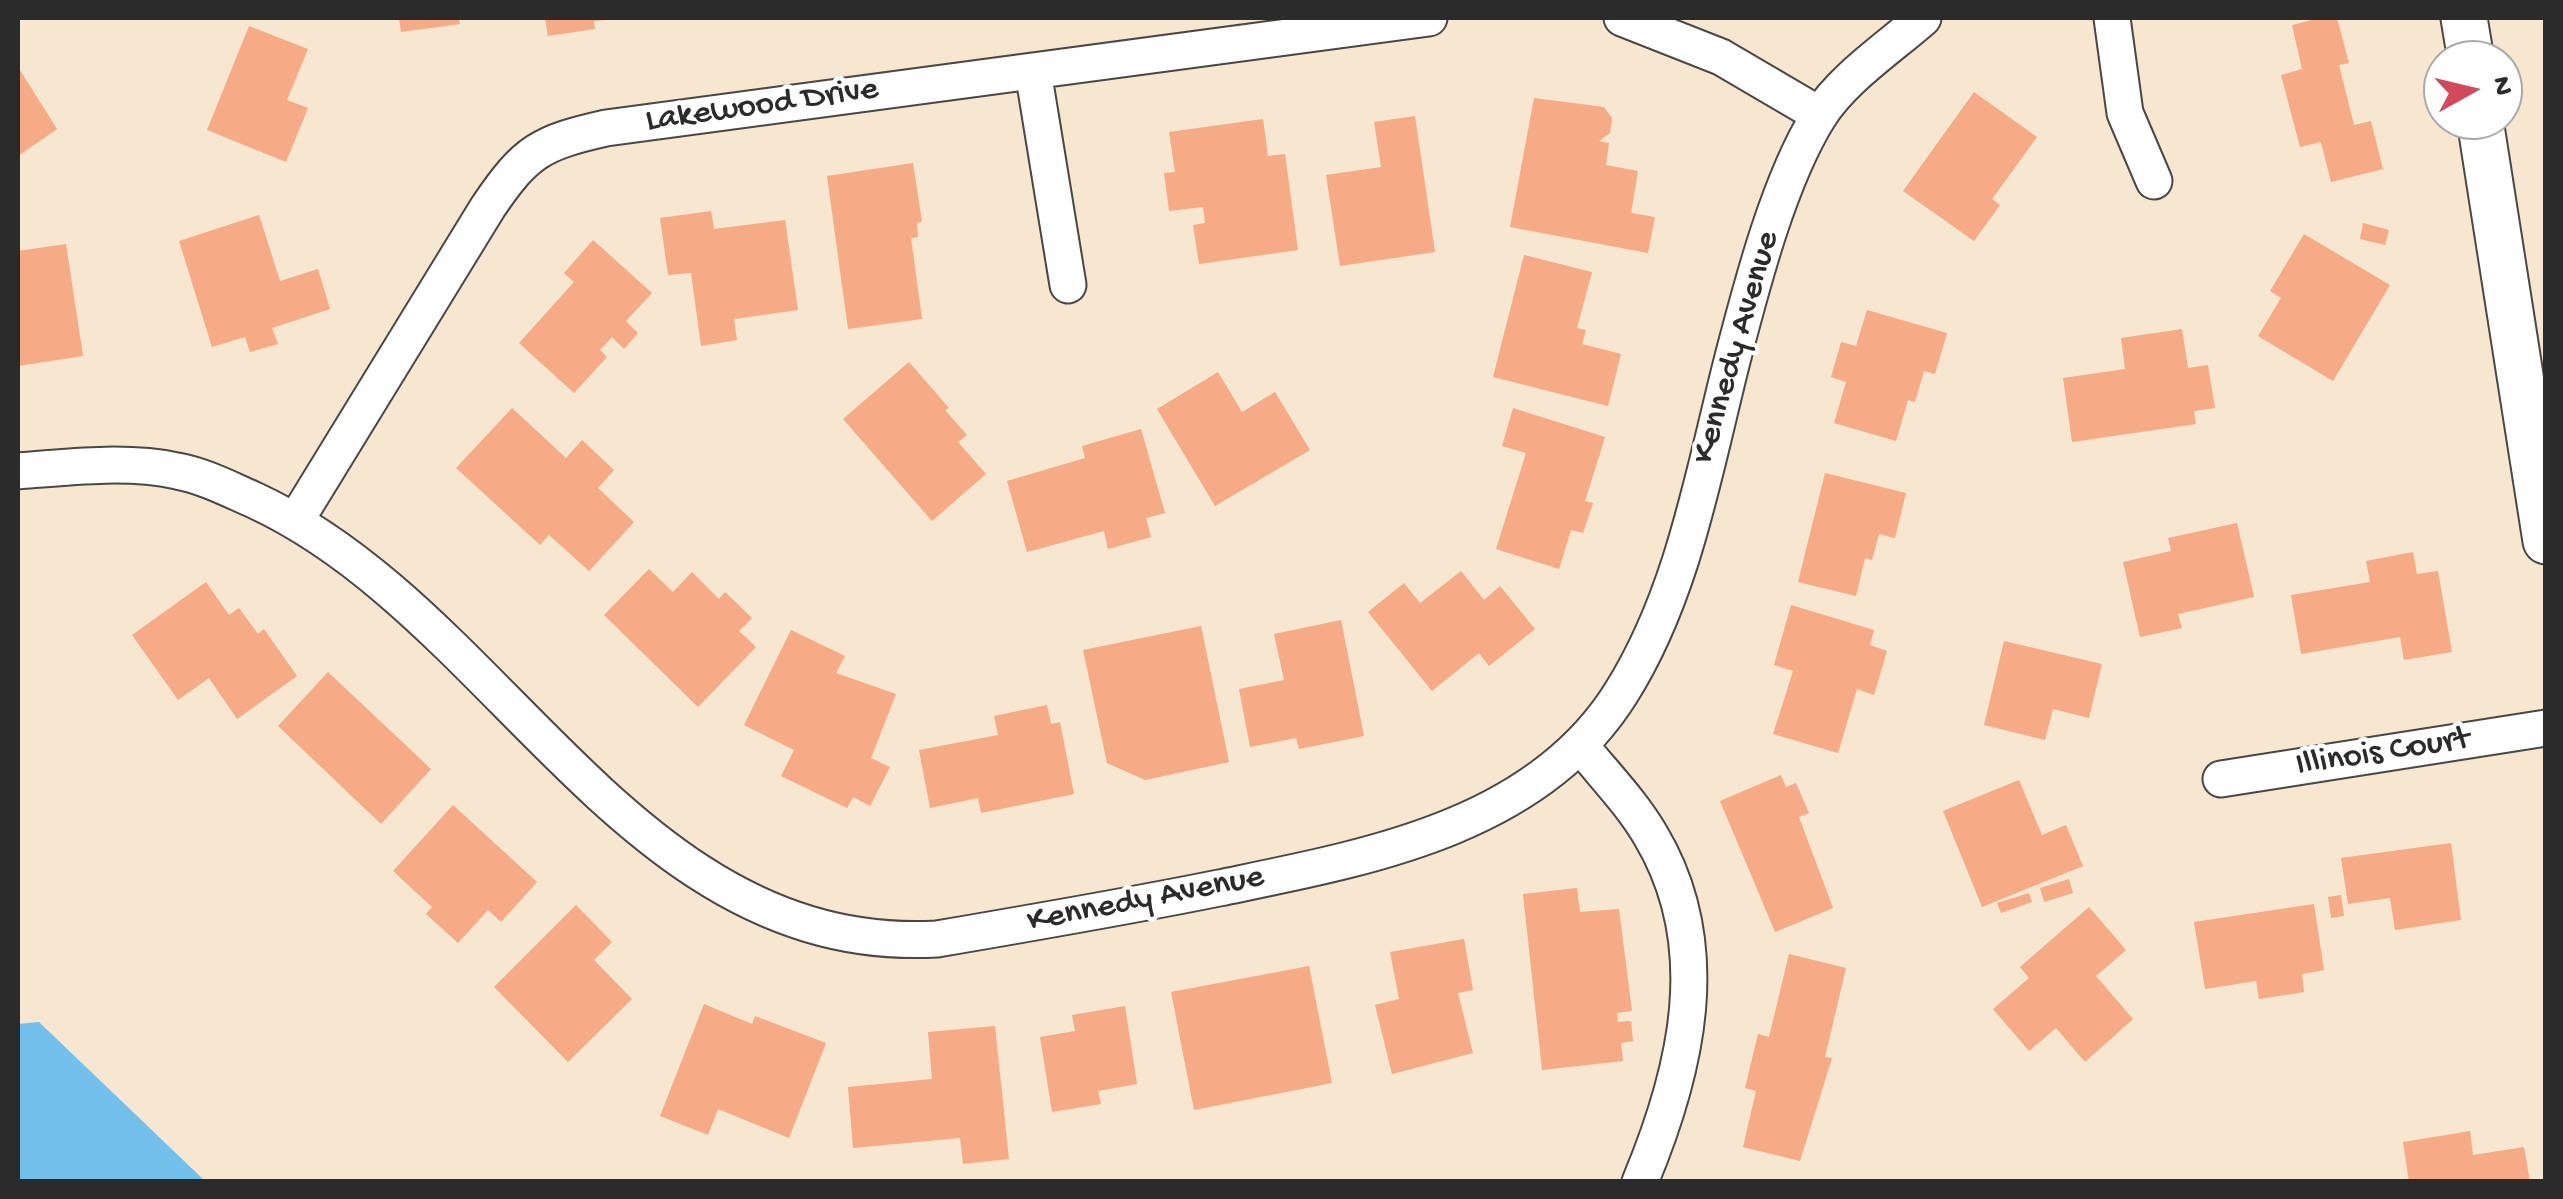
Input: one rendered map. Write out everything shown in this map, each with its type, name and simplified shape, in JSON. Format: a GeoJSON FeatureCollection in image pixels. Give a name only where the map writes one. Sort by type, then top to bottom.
{"type":"FeatureCollection","features":[{"type":"Feature","properties":{"kind":"street","name":"Lakewood Drive"},"geometry":{"type":"LineString","coordinates":[[296,520],[488,207],[511,172],[536,149],[606,128],[1429,18]]}},
{"type":"Feature","properties":{"kind":"street"},"geometry":{"type":"LineString","coordinates":[[1622,18],[1722,57],[1820,115]]}},
{"type":"Feature","properties":{"kind":"street","name":"Kennedy Avenue"},"geometry":{"type":"LineString","coordinates":[[18,471],[70,467],[174,470],[216,482],[296,520],[408,605],[518,719],[690,868],[736,898],[812,926],[882,939],[937,939],[1366,857],[1438,833],[1507,800],[1580,746],[1620,696],[1646,650],[1680,562],[1748,298],[1775,216],[1820,115],[1923,18]]}},
{"type":"Feature","properties":{"kind":"street"},"geometry":{"type":"LineString","coordinates":[[2112,18],[2126,114],[2154,181]]}},
{"type":"Feature","properties":{"kind":"street"},"geometry":{"type":"LineString","coordinates":[[1033,71],[1068,285]]}},
{"type":"Feature","properties":{"kind":"street"},"geometry":{"type":"LineString","coordinates":[[2483,140],[2546,541]]}},
{"type":"Feature","properties":{"kind":"street","name":"Illinois Court"},"geometry":{"type":"LineString","coordinates":[[2221,780],[2546,728]]}},
{"type":"Feature","properties":{"kind":"street"},"geometry":{"type":"LineString","coordinates":[[1580,746],[1654,839],[1678,902],[1688,954],[1686,1046],[1668,1116],[1640,1182]]}},
{"type":"Feature","properties":{"kind":"water"},"geometry":{"type":"Polygon","coordinates":[[[39,1022],[205,1181],[18,1181],[18,1024],[39,1022]]]}},
{"type":"Feature","properties":{"kind":"building"},"geometry":{"type":"Polygon","coordinates":[[[399,18],[459,18],[460,24],[401,32],[399,18]]]}},
{"type":"Feature","properties":{"kind":"building"},"geometry":{"type":"Polygon","coordinates":[[[545,18],[605,20],[594,21],[595,29],[548,36],[545,18]]]}},
{"type":"Feature","properties":{"kind":"building"},"geometry":{"type":"Polygon","coordinates":[[[2337,18],[2349,63],[2339,65],[2354,125],[2371,121],[2383,169],[2331,182],[2321,142],[2300,147],[2281,75],[2302,69],[2292,25],[2337,18]]]}},
{"type":"Feature","properties":{"kind":"building"},"geometry":{"type":"Polygon","coordinates":[[[249,26],[308,49],[287,100],[308,108],[286,162],[207,130],[249,26]]]}},
{"type":"Feature","properties":{"kind":"building"},"geometry":{"type":"Polygon","coordinates":[[[18,67],[57,129],[18,156],[18,67]]]}},
{"type":"Feature","properties":{"kind":"building"},"geometry":{"type":"Polygon","coordinates":[[[1974,92],[2037,137],[1992,199],[2000,205],[1974,241],[1903,191],[1974,92]]]}},
{"type":"Feature","properties":{"kind":"building"},"geometry":{"type":"Polygon","coordinates":[[[1534,98],[1604,107],[1612,118],[1610,133],[1599,141],[1609,143],[1606,165],[1638,171],[1631,213],[1655,217],[1648,253],[1510,227],[1534,98]]]}},
{"type":"Feature","properties":{"kind":"building"},"geometry":{"type":"Polygon","coordinates":[[[1415,116],[1435,252],[1340,266],[1326,175],[1381,167],[1374,122],[1415,116]]]}},
{"type":"Feature","properties":{"kind":"building"},"geometry":{"type":"Polygon","coordinates":[[[1263,119],[1268,156],[1285,154],[1298,250],[1199,264],[1193,225],[1205,223],[1203,207],[1169,211],[1164,173],[1175,172],[1169,132],[1263,119]]]}},
{"type":"Feature","properties":{"kind":"building"},"geometry":{"type":"Polygon","coordinates":[[[913,163],[922,222],[917,223],[918,237],[911,238],[922,319],[848,329],[827,176],[913,163]]]}},
{"type":"Feature","properties":{"kind":"building"},"geometry":{"type":"Polygon","coordinates":[[[711,211],[714,229],[785,220],[798,310],[734,319],[737,340],[701,346],[691,273],[668,275],[660,218],[711,211]]]}},
{"type":"Feature","properties":{"kind":"building"},"geometry":{"type":"Polygon","coordinates":[[[259,215],[280,281],[318,269],[330,309],[272,328],[278,344],[250,352],[245,337],[212,347],[179,241],[259,215]]]}},
{"type":"Feature","properties":{"kind":"building"},"geometry":{"type":"Polygon","coordinates":[[[2363,223],[2389,230],[2385,245],[2360,239],[2363,223]]]}},
{"type":"Feature","properties":{"kind":"building"},"geometry":{"type":"Polygon","coordinates":[[[2304,234],[2390,285],[2333,381],[2258,336],[2281,298],[2270,291],[2304,234]]]}},
{"type":"Feature","properties":{"kind":"building"},"geometry":{"type":"Polygon","coordinates":[[[593,240],[652,293],[626,321],[638,333],[624,349],[612,337],[600,350],[607,357],[574,393],[519,343],[574,282],[564,273],[593,240]]]}},
{"type":"Feature","properties":{"kind":"building"},"geometry":{"type":"Polygon","coordinates":[[[66,244],[83,356],[18,366],[18,251],[66,244]]]}},
{"type":"Feature","properties":{"kind":"building"},"geometry":{"type":"Polygon","coordinates":[[[1524,255],[1592,272],[1577,328],[1586,330],[1582,344],[1621,354],[1608,406],[1493,377],[1524,255]]]}},
{"type":"Feature","properties":{"kind":"building"},"geometry":{"type":"Polygon","coordinates":[[[1867,310],[1947,333],[1935,374],[1924,371],[1915,402],[1908,400],[1896,441],[1834,423],[1846,382],[1831,377],[1841,342],[1856,346],[1867,310]]]}},
{"type":"Feature","properties":{"kind":"building"},"geometry":{"type":"Polygon","coordinates":[[[2182,329],[2188,368],[2208,365],[2215,408],[2194,411],[2196,424],[2072,442],[2063,378],[2125,369],[2121,338],[2182,329]]]}},
{"type":"Feature","properties":{"kind":"building"},"geometry":{"type":"Polygon","coordinates":[[[909,362],[949,408],[945,410],[967,435],[958,442],[986,474],[932,521],[843,419],[909,362]]]}},
{"type":"Feature","properties":{"kind":"building"},"geometry":{"type":"Polygon","coordinates":[[[1218,372],[1242,412],[1275,392],[1310,450],[1215,506],[1157,409],[1218,372]]]}},
{"type":"Feature","properties":{"kind":"building"},"geometry":{"type":"Polygon","coordinates":[[[512,408],[566,458],[582,440],[614,470],[598,488],[634,522],[589,571],[549,535],[540,545],[456,468],[512,408]]]}},
{"type":"Feature","properties":{"kind":"building"},"geometry":{"type":"Polygon","coordinates":[[[1513,408],[1605,437],[1585,501],[1593,503],[1583,533],[1571,530],[1559,569],[1496,549],[1526,453],[1502,446],[1513,408]]]}},
{"type":"Feature","properties":{"kind":"building"},"geometry":{"type":"Polygon","coordinates":[[[1141,429],[1165,513],[1146,518],[1151,537],[1108,549],[1104,531],[1027,552],[1007,481],[1085,458],[1082,446],[1141,429]]]}},
{"type":"Feature","properties":{"kind":"building"},"geometry":{"type":"Polygon","coordinates":[[[1825,473],[1906,493],[1895,538],[1879,534],[1872,560],[1865,558],[1856,596],[1798,582],[1825,473]]]}},
{"type":"Feature","properties":{"kind":"building"},"geometry":{"type":"Polygon","coordinates":[[[2237,523],[2254,597],[2178,614],[2182,628],[2140,637],[2123,562],[2171,551],[2168,538],[2237,523]]]}},
{"type":"Feature","properties":{"kind":"building"},"geometry":{"type":"Polygon","coordinates":[[[2413,552],[2417,574],[2438,571],[2452,652],[2404,660],[2400,637],[2301,654],[2291,595],[2370,582],[2366,561],[2413,552]]]}},
{"type":"Feature","properties":{"kind":"building"},"geometry":{"type":"Polygon","coordinates":[[[649,569],[673,592],[692,572],[719,599],[725,592],[752,618],[739,631],[756,647],[698,707],[604,615],[649,569]]]}},
{"type":"Feature","properties":{"kind":"building"},"geometry":{"type":"Polygon","coordinates":[[[1461,571],[1484,600],[1500,586],[1535,629],[1489,666],[1479,653],[1432,691],[1368,612],[1404,583],[1420,603],[1461,571]]]}},
{"type":"Feature","properties":{"kind":"building"},"geometry":{"type":"Polygon","coordinates":[[[206,582],[229,615],[239,608],[258,634],[264,629],[297,676],[237,719],[209,678],[178,700],[132,635],[206,582]]]}},
{"type":"Feature","properties":{"kind":"building"},"geometry":{"type":"Polygon","coordinates":[[[1791,605],[1874,630],[1870,645],[1887,651],[1874,695],[1857,689],[1838,753],[1773,734],[1793,671],[1774,665],[1791,605]]]}},
{"type":"Feature","properties":{"kind":"building"},"geometry":{"type":"Polygon","coordinates":[[[1341,620],[1364,736],[1299,749],[1296,738],[1250,747],[1239,689],[1284,680],[1274,634],[1341,620]]]}},
{"type":"Feature","properties":{"kind":"building"},"geometry":{"type":"Polygon","coordinates":[[[1201,626],[1229,762],[1145,780],[1107,763],[1083,650],[1201,626]]]}},
{"type":"Feature","properties":{"kind":"building"},"geometry":{"type":"Polygon","coordinates":[[[791,630],[845,656],[836,673],[896,694],[871,758],[890,767],[870,806],[853,797],[847,808],[781,776],[794,750],[744,725],[791,630]]]}},
{"type":"Feature","properties":{"kind":"building"},"geometry":{"type":"Polygon","coordinates":[[[2004,641],[2102,664],[2089,718],[2053,709],[2045,740],[1984,725],[2004,641]]]}},
{"type":"Feature","properties":{"kind":"building"},"geometry":{"type":"Polygon","coordinates":[[[328,672],[431,769],[381,824],[278,726],[328,672]]]}},
{"type":"Feature","properties":{"kind":"building"},"geometry":{"type":"Polygon","coordinates":[[[1047,705],[1051,724],[1060,722],[1074,794],[981,813],[978,798],[930,808],[919,750],[998,735],[994,716],[1047,705]]]}},
{"type":"Feature","properties":{"kind":"building"},"geometry":{"type":"Polygon","coordinates":[[[1781,775],[1786,787],[1796,783],[1809,813],[1799,817],[1833,908],[1775,932],[1720,801],[1781,775]]]}},
{"type":"Feature","properties":{"kind":"building"},"geometry":{"type":"Polygon","coordinates":[[[2019,780],[2042,835],[2066,825],[2083,866],[1982,907],[1943,811],[2019,780]]]}},
{"type":"Feature","properties":{"kind":"building"},"geometry":{"type":"Polygon","coordinates":[[[453,805],[537,882],[501,922],[488,910],[458,943],[426,914],[432,907],[393,871],[453,805]]]}},
{"type":"Feature","properties":{"kind":"building"},"geometry":{"type":"Polygon","coordinates":[[[2451,843],[2461,920],[2395,930],[2390,898],[2348,904],[2341,858],[2451,843]]]}},
{"type":"Feature","properties":{"kind":"building"},"geometry":{"type":"Polygon","coordinates":[[[2069,879],[2073,893],[2044,902],[2040,888],[2069,879]]]}},
{"type":"Feature","properties":{"kind":"building"},"geometry":{"type":"Polygon","coordinates":[[[1577,888],[1580,912],[1619,909],[1632,1011],[1617,1013],[1618,1022],[1631,1021],[1633,1041],[1621,1043],[1623,1061],[1542,1070],[1523,894],[1577,888]]]}},
{"type":"Feature","properties":{"kind":"building"},"geometry":{"type":"Polygon","coordinates":[[[2029,893],[2032,902],[2001,913],[1997,903],[2029,893]]]}},
{"type":"Feature","properties":{"kind":"building"},"geometry":{"type":"Polygon","coordinates":[[[2341,895],[2344,916],[2331,918],[2328,897],[2341,895]]]}},
{"type":"Feature","properties":{"kind":"building"},"geometry":{"type":"Polygon","coordinates":[[[2314,904],[2324,970],[2302,974],[2304,992],[2259,999],[2256,981],[2205,989],[2194,922],[2314,904]]]}},
{"type":"Feature","properties":{"kind":"building"},"geometry":{"type":"Polygon","coordinates":[[[576,905],[612,942],[594,960],[632,999],[568,1062],[494,987],[576,905]]]}},
{"type":"Feature","properties":{"kind":"building"},"geometry":{"type":"Polygon","coordinates":[[[2089,907],[2126,950],[2096,976],[2133,1019],[2085,1062],[2056,1028],[2029,1051],[1993,1009],[2029,978],[2020,967],[2089,907]]]}},
{"type":"Feature","properties":{"kind":"building"},"geometry":{"type":"Polygon","coordinates":[[[1464,939],[1473,990],[1458,993],[1473,1053],[1392,1074],[1375,1005],[1399,999],[1390,952],[1464,939]]]}},
{"type":"Feature","properties":{"kind":"building"},"geometry":{"type":"Polygon","coordinates":[[[1789,954],[1846,968],[1825,1057],[1832,1058],[1800,1161],[1743,1147],[1756,1091],[1745,1088],[1758,1034],[1769,1037],[1789,954]]]}},
{"type":"Feature","properties":{"kind":"building"},"geometry":{"type":"Polygon","coordinates":[[[1309,966],[1332,1083],[1194,1110],[1171,992],[1309,966]]]}},
{"type":"Feature","properties":{"kind":"building"},"geometry":{"type":"Polygon","coordinates":[[[704,1004],[752,1024],[755,1016],[826,1043],[789,1138],[718,1109],[708,1135],[660,1116],[704,1004]]]}},
{"type":"Feature","properties":{"kind":"building"},"geometry":{"type":"Polygon","coordinates":[[[1125,1006],[1137,1084],[1098,1091],[1101,1104],[1052,1112],[1040,1037],[1075,1031],[1072,1015],[1125,1006]]]}},
{"type":"Feature","properties":{"kind":"building"},"geometry":{"type":"Polygon","coordinates":[[[995,1026],[1009,1159],[963,1164],[960,1138],[853,1148],[848,1087],[932,1079],[928,1032],[995,1026]]]}},
{"type":"Feature","properties":{"kind":"building"},"geometry":{"type":"Polygon","coordinates":[[[2470,1131],[2473,1155],[2524,1147],[2530,1182],[2409,1182],[2403,1142],[2470,1131]]]}}]}
